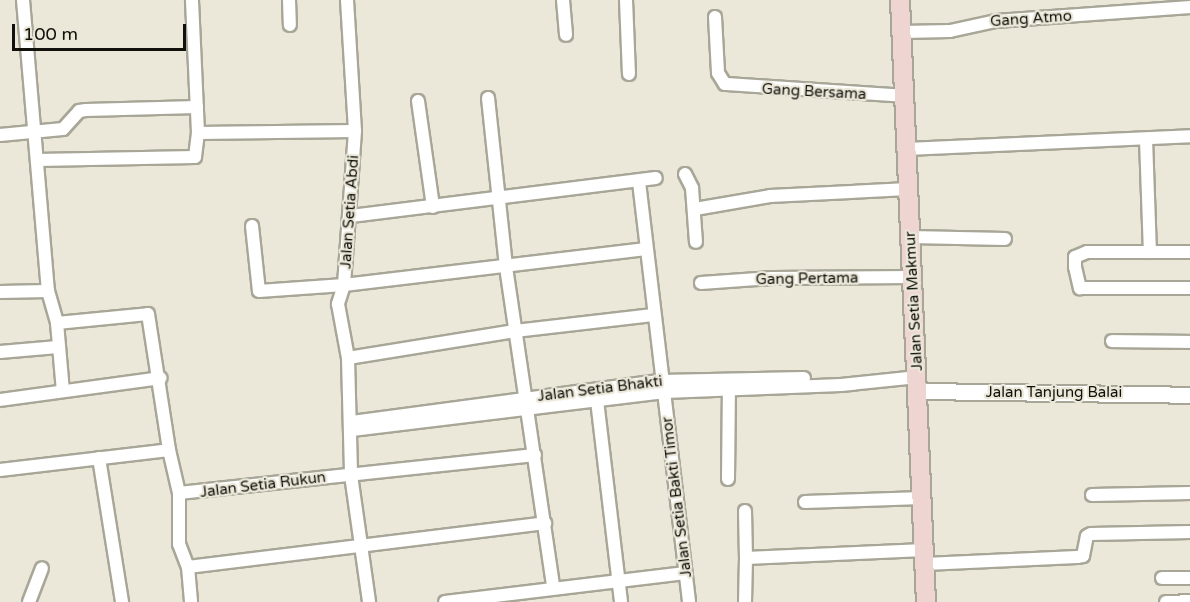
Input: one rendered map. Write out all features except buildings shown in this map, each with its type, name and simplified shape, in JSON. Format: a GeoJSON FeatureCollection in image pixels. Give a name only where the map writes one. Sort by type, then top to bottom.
{"type":"FeatureCollection","features":[{"type":"Feature","properties":{"kind":"main road","name":"Jalan Setia Makmur"},"geometry":{"type":"LineString","coordinates":[[900,0],[926,602]]}},
{"type":"Feature","properties":{"kind":"street"},"geometry":{"type":"LineString","coordinates":[[23,0],[25,57],[37,131],[37,160],[48,291],[57,323],[63,391]]}},
{"type":"Feature","properties":{"kind":"street"},"geometry":{"type":"LineString","coordinates":[[37,160],[190,159],[197,153],[192,0]]}},
{"type":"Feature","properties":{"kind":"street"},"geometry":{"type":"LineString","coordinates":[[289,0],[290,25]]}},
{"type":"Feature","properties":{"kind":"street","name":"Jalan Setia Abdi"},"geometry":{"type":"LineString","coordinates":[[347,0],[355,131],[351,216],[344,285],[338,304],[348,358],[352,426],[351,475],[369,602]]}},
{"type":"Feature","properties":{"kind":"street"},"geometry":{"type":"LineString","coordinates":[[563,0],[566,36]]}},
{"type":"Feature","properties":{"kind":"street"},"geometry":{"type":"LineString","coordinates":[[626,0],[630,74]]}},
{"type":"Feature","properties":{"kind":"street","name":"Gang Atmo"},"geometry":{"type":"LineString","coordinates":[[902,32],[950,31],[996,21],[1125,5],[1190,7]]}},
{"type":"Feature","properties":{"kind":"street","name":"Gang Bersama"},"geometry":{"type":"LineString","coordinates":[[715,17],[718,73],[723,83],[746,88],[905,96]]}},
{"type":"Feature","properties":{"kind":"street"},"geometry":{"type":"LineString","coordinates":[[488,98],[506,267],[545,523],[552,587]]}},
{"type":"Feature","properties":{"kind":"street"},"geometry":{"type":"LineString","coordinates":[[418,101],[433,207]]}},
{"type":"Feature","properties":{"kind":"street"},"geometry":{"type":"LineString","coordinates":[[0,135],[63,129],[79,111],[86,110],[196,107]]}},
{"type":"Feature","properties":{"kind":"street"},"geometry":{"type":"LineString","coordinates":[[198,133],[355,131]]}},
{"type":"Feature","properties":{"kind":"street"},"geometry":{"type":"LineString","coordinates":[[907,149],[1190,136]]}},
{"type":"Feature","properties":{"kind":"street"},"geometry":{"type":"LineString","coordinates":[[1146,139],[1150,252]]}},
{"type":"Feature","properties":{"kind":"street"},"geometry":{"type":"LineString","coordinates":[[685,174],[695,209],[696,243]]}},
{"type":"Feature","properties":{"kind":"street"},"geometry":{"type":"LineString","coordinates":[[351,216],[639,182],[656,178]]}},
{"type":"Feature","properties":{"kind":"street","name":"Jalan Setia Bakti Timor"},"geometry":{"type":"LineString","coordinates":[[639,182],[644,249],[663,386],[688,602]]}},
{"type":"Feature","properties":{"kind":"street"},"geometry":{"type":"LineString","coordinates":[[695,209],[770,196],[908,189]]}},
{"type":"Feature","properties":{"kind":"street"},"geometry":{"type":"LineString","coordinates":[[252,226],[259,291],[344,285],[644,249]]}},
{"type":"Feature","properties":{"kind":"street"},"geometry":{"type":"LineString","coordinates":[[911,237],[1005,239]]}},
{"type":"Feature","properties":{"kind":"street"},"geometry":{"type":"LineString","coordinates":[[1190,252],[1080,254],[1075,257],[1078,286],[1095,290],[1190,288]]}},
{"type":"Feature","properties":{"kind":"street","name":"Gang Pertama"},"geometry":{"type":"LineString","coordinates":[[701,283],[772,278],[913,278]]}},
{"type":"Feature","properties":{"kind":"street"},"geometry":{"type":"LineString","coordinates":[[0,292],[48,291]]}},
{"type":"Feature","properties":{"kind":"street"},"geometry":{"type":"LineString","coordinates":[[57,323],[148,314],[160,378],[169,450],[179,493]]}},
{"type":"Feature","properties":{"kind":"street"},"geometry":{"type":"LineString","coordinates":[[348,358],[515,331],[653,315]]}},
{"type":"Feature","properties":{"kind":"street"},"geometry":{"type":"LineString","coordinates":[[1112,341],[1190,342]]}},
{"type":"Feature","properties":{"kind":"street"},"geometry":{"type":"LineString","coordinates":[[0,352],[58,347]]}},
{"type":"Feature","properties":{"kind":"street"},"geometry":{"type":"LineString","coordinates":[[0,400],[160,378]]}},
{"type":"Feature","properties":{"kind":"street","name":"Jalan Setia Bhakti"},"geometry":{"type":"LineString","coordinates":[[352,426],[663,386],[768,383],[841,385],[849,381],[918,384]]}},
{"type":"Feature","properties":{"kind":"street","name":"Jalan Setia Bhakti"},"geometry":{"type":"LineString","coordinates":[[663,386],[729,390],[768,383]]}},
{"type":"Feature","properties":{"kind":"street","name":"Jalan Tanjung Balai"},"geometry":{"type":"LineString","coordinates":[[918,384],[1190,395]]}},
{"type":"Feature","properties":{"kind":"street"},"geometry":{"type":"LineString","coordinates":[[728,478],[729,390]]}},
{"type":"Feature","properties":{"kind":"street"},"geometry":{"type":"LineString","coordinates":[[596,395],[621,602]]}},
{"type":"Feature","properties":{"kind":"street"},"geometry":{"type":"LineString","coordinates":[[0,470],[169,450]]}},
{"type":"Feature","properties":{"kind":"street","name":"Jalan Setia Rukun"},"geometry":{"type":"LineString","coordinates":[[191,602],[188,567],[179,544],[179,493],[535,455]]}},
{"type":"Feature","properties":{"kind":"street"},"geometry":{"type":"LineString","coordinates":[[99,458],[123,602]]}},
{"type":"Feature","properties":{"kind":"street"},"geometry":{"type":"LineString","coordinates":[[1092,495],[1190,493]]}},
{"type":"Feature","properties":{"kind":"street"},"geometry":{"type":"LineString","coordinates":[[805,502],[922,498]]}},
{"type":"Feature","properties":{"kind":"street"},"geometry":{"type":"LineString","coordinates":[[745,511],[747,558],[745,602]]}},
{"type":"Feature","properties":{"kind":"street"},"geometry":{"type":"LineString","coordinates":[[188,567],[545,523]]}},
{"type":"Feature","properties":{"kind":"street"},"geometry":{"type":"LineString","coordinates":[[747,558],[1077,557],[1083,556],[1087,536],[1091,534],[1190,532]]}},
{"type":"Feature","properties":{"kind":"street"},"geometry":{"type":"LineString","coordinates":[[28,602],[42,568]]}},
{"type":"Feature","properties":{"kind":"street"},"geometry":{"type":"LineString","coordinates":[[445,602],[552,587],[685,573]]}},
{"type":"Feature","properties":{"kind":"street"},"geometry":{"type":"LineString","coordinates":[[1161,578],[1190,578]]}},
{"type":"Feature","properties":{"kind":"street"},"geometry":{"type":"LineString","coordinates":[[1166,602],[1190,601]]}}]}
